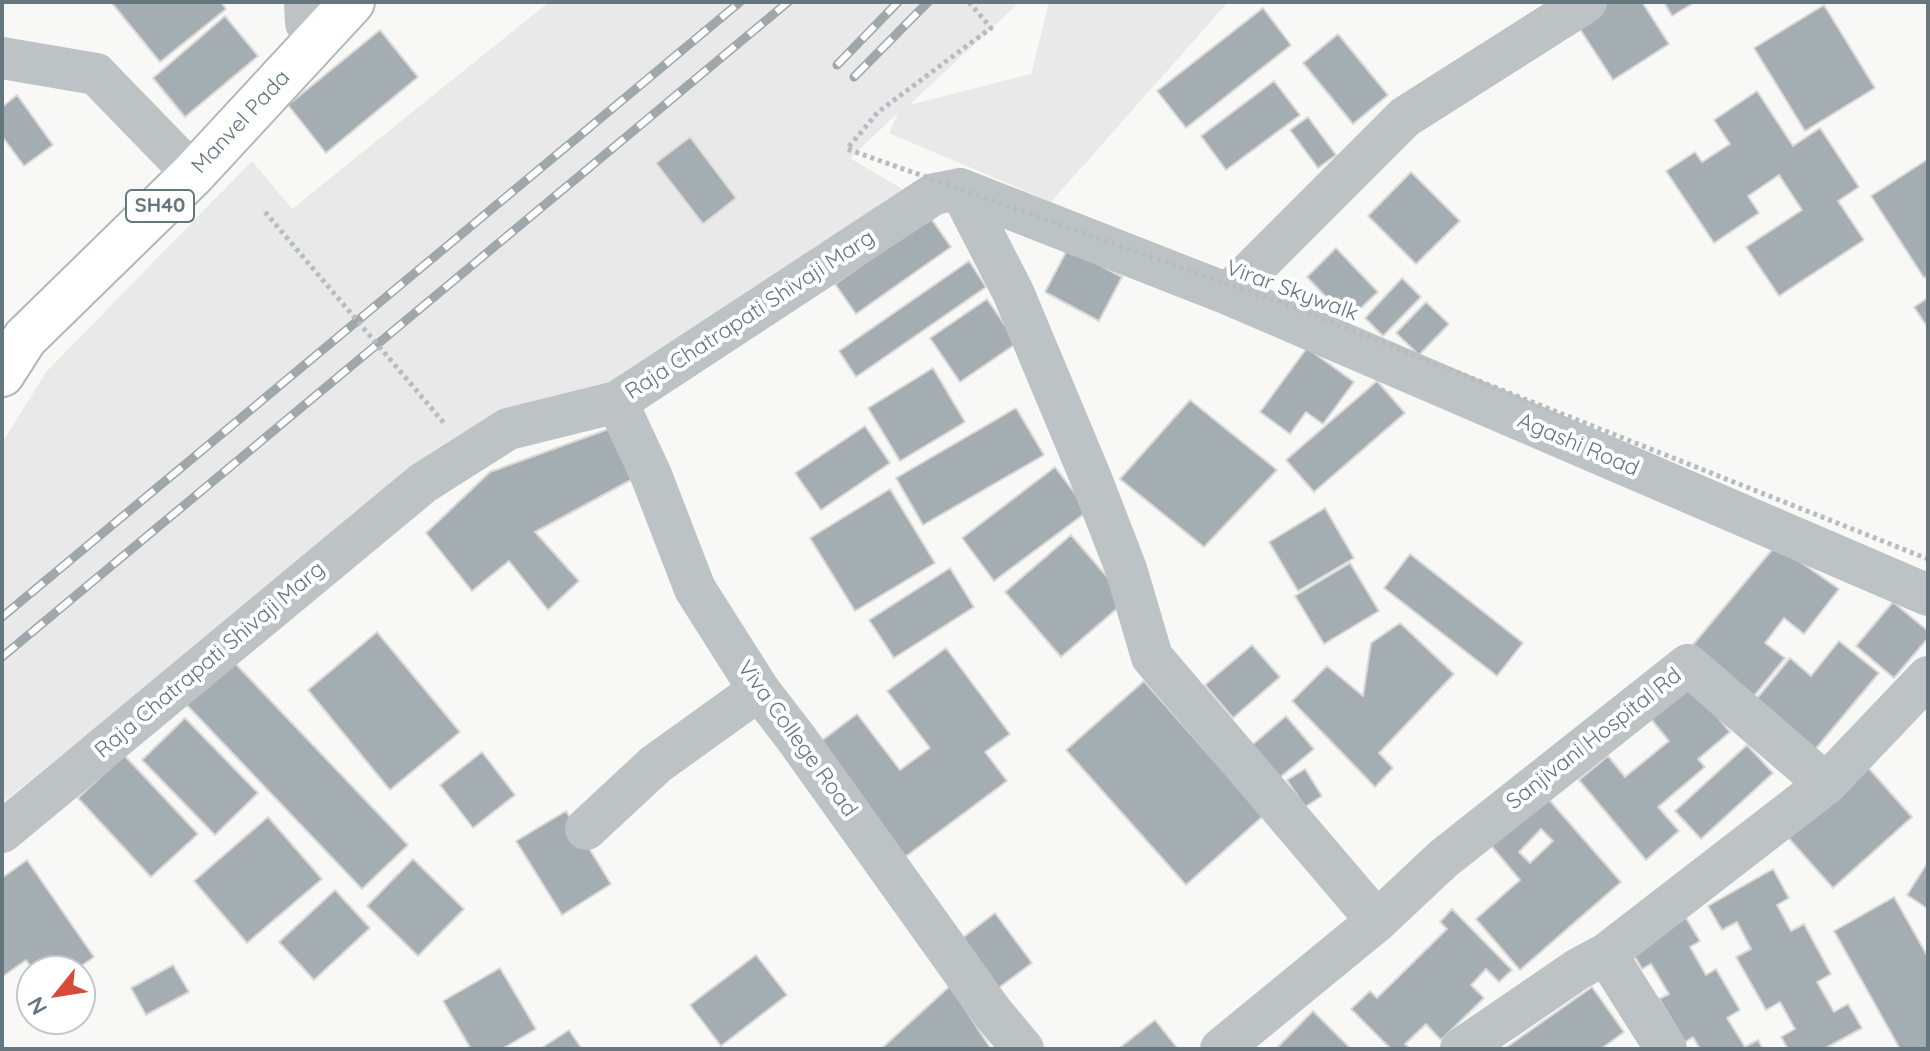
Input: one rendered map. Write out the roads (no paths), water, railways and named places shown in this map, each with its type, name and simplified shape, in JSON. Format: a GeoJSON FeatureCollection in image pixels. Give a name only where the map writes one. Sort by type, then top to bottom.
{"type":"FeatureCollection","features":[{"type":"Feature","properties":{"kind":"main road","name":"Manvel Pada"},"geometry":{"type":"LineString","coordinates":[[2,374],[14,338],[193,174],[312,20],[352,2]]}},
{"type":"Feature","properties":{"kind":"street"},"geometry":{"type":"LineString","coordinates":[[960,189],[1228,294],[1405,117],[1586,2]]}},
{"type":"Feature","properties":{"kind":"street"},"geometry":{"type":"LineString","coordinates":[[2,58],[96,74],[193,174]]}},
{"type":"Feature","properties":{"kind":"street"},"geometry":{"type":"LineString","coordinates":[[960,189],[1013,292],[1090,476],[1126,569],[1152,657],[1371,913],[1221,1049]]}},
{"type":"Feature","properties":{"kind":"street","name":"Raja Chatrapati Shivaji Marg"},"geometry":{"type":"LineString","coordinates":[[2,832],[423,483],[508,429],[617,402],[934,194],[960,189]]}},
{"type":"Feature","properties":{"kind":"street","name":"Agashi Road"},"geometry":{"type":"LineString","coordinates":[[1228,294],[1928,595]]}},
{"type":"Feature","properties":{"kind":"street","name":"Viva College Road"},"geometry":{"type":"LineString","coordinates":[[617,402],[651,475],[695,589],[759,690],[992,1012],[1023,1049]]}},
{"type":"Feature","properties":{"kind":"street","name":"Sanjivani Hospital Rd"},"geometry":{"type":"LineString","coordinates":[[1371,913],[1688,665],[1826,784]]}},
{"type":"Feature","properties":{"kind":"street"},"geometry":{"type":"LineString","coordinates":[[1461,1049],[1578,969],[1606,954],[1826,784],[1928,677]]}},
{"type":"Feature","properties":{"kind":"street"},"geometry":{"type":"LineString","coordinates":[[586,829],[656,764],[759,690]]}},
{"type":"Feature","properties":{"kind":"street"},"geometry":{"type":"LineString","coordinates":[[1606,954],[1666,1049]]}},
{"type":"Feature","properties":{"kind":"railway"},"geometry":{"type":"LineString","coordinates":[[2,617],[740,2]]}},
{"type":"Feature","properties":{"kind":"railway"},"geometry":{"type":"LineString","coordinates":[[2,657],[788,2]]}},
{"type":"Feature","properties":{"kind":"railway"},"geometry":{"type":"LineString","coordinates":[[837,65],[898,2]]}},
{"type":"Feature","properties":{"kind":"railway"},"geometry":{"type":"LineString","coordinates":[[854,77],[928,2]]}}]}
